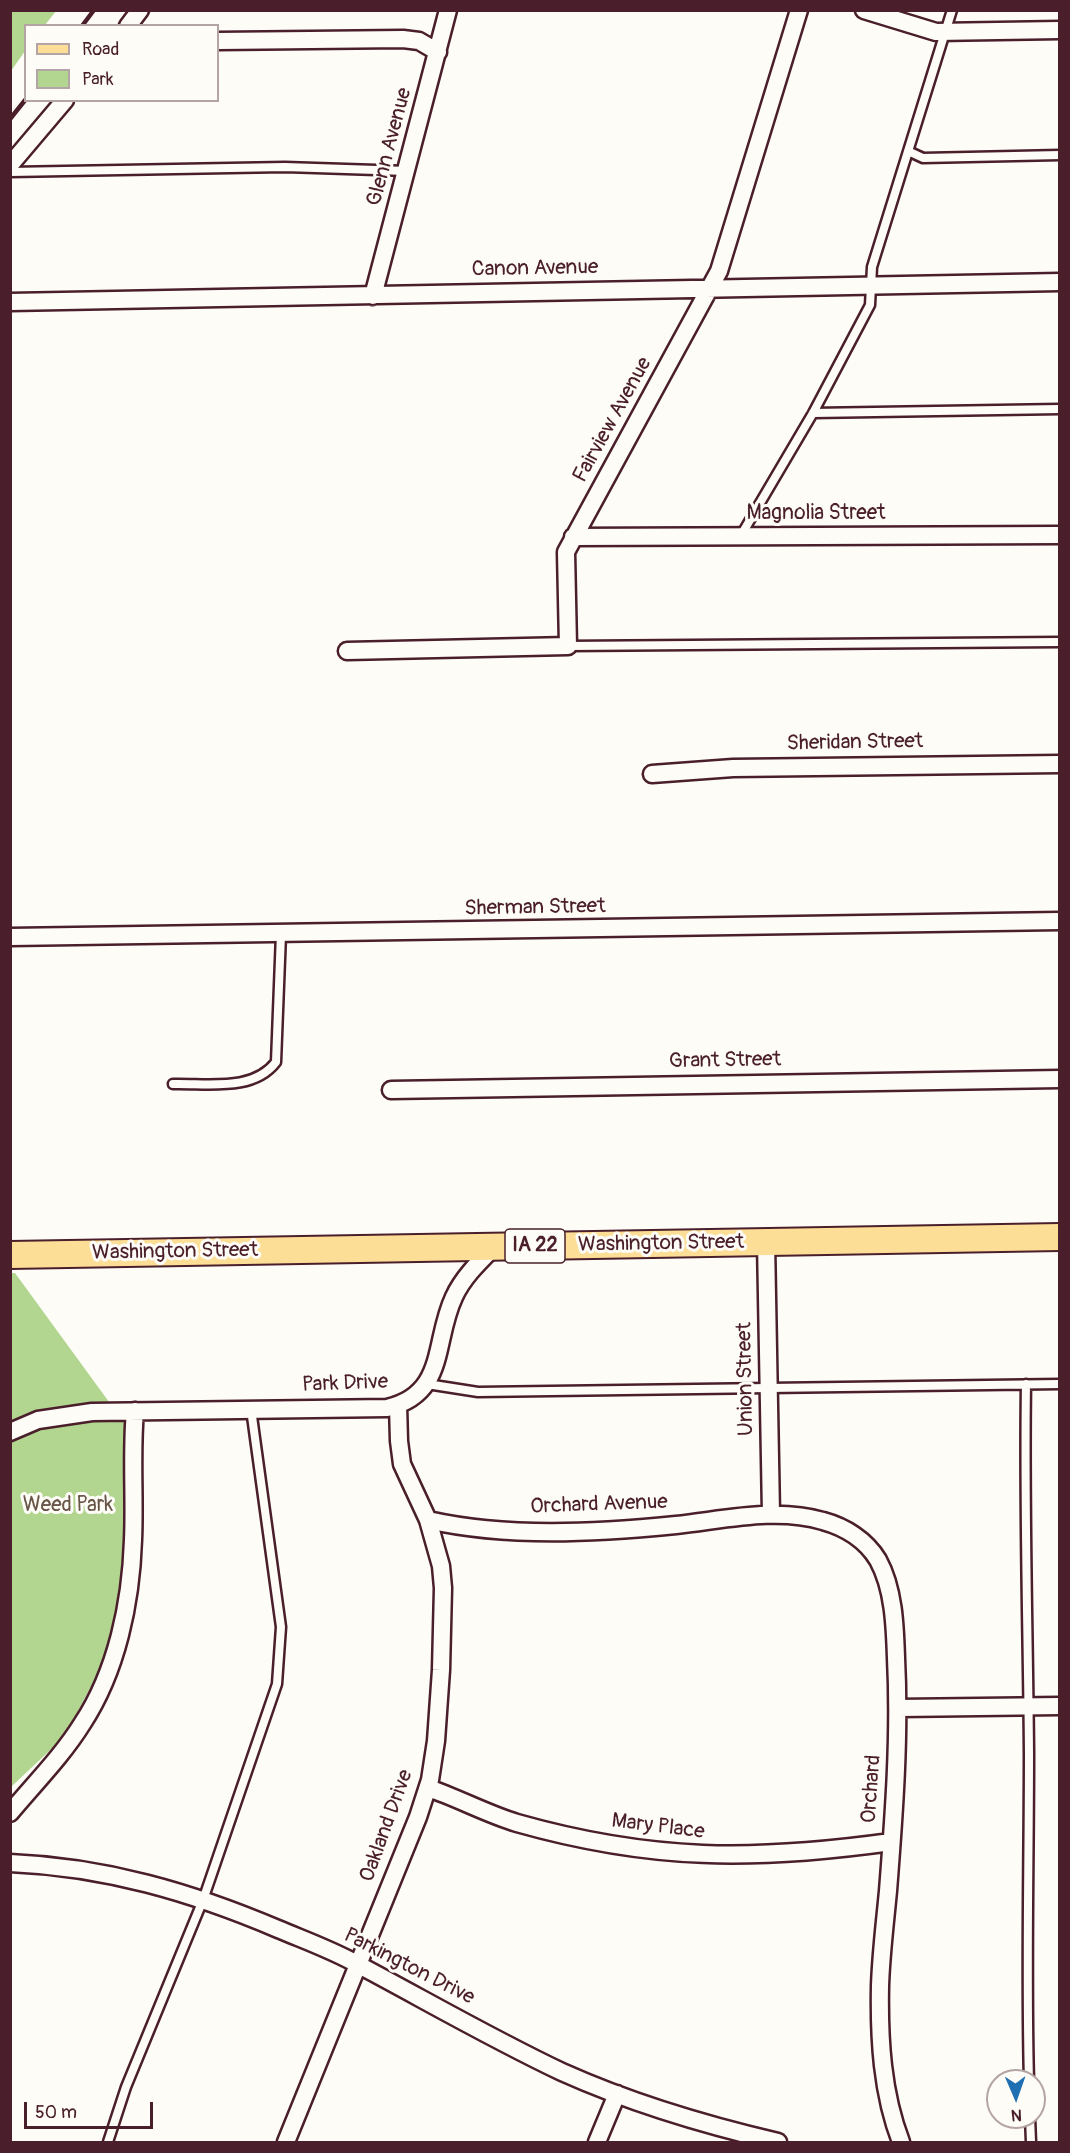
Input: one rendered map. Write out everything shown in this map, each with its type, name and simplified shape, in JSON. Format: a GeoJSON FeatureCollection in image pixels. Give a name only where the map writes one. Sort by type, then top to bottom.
{"type":"FeatureCollection","features":[{"type":"Feature","properties":{"kind":"main road","name":"Washington Street"},"geometry":{"type":"LineString","coordinates":[[10,1255],[1059,1238]]}},
{"type":"Feature","properties":{"kind":"street"},"geometry":{"type":"LineString","coordinates":[[130,24],[140,10]]}},
{"type":"Feature","properties":{"kind":"street","name":"Glenn Avenue"},"geometry":{"type":"LineString","coordinates":[[373,296],[408,171],[448,10]]}},
{"type":"Feature","properties":{"kind":"street","name":"Fairview Avenue"},"geometry":{"type":"LineString","coordinates":[[568,646],[565,561],[573,537],[711,288],[737,217],[799,10]]}},
{"type":"Feature","properties":{"kind":"street"},"geometry":{"type":"LineString","coordinates":[[864,10],[936,32],[1059,30]]}},
{"type":"Feature","properties":{"kind":"street"},"geometry":{"type":"LineString","coordinates":[[219,41],[403,39],[418,41],[438,52]]}},
{"type":"Feature","properties":{"kind":"street"},"geometry":{"type":"LineString","coordinates":[[10,165],[63,102]]}},
{"type":"Feature","properties":{"kind":"street","name":"Canon Avenue"},"geometry":{"type":"LineString","coordinates":[[10,302],[1059,282]]}},
{"type":"Feature","properties":{"kind":"street","name":"Magnolia Street"},"geometry":{"type":"LineString","coordinates":[[573,537],[1059,535]]}},
{"type":"Feature","properties":{"kind":"street"},"geometry":{"type":"LineString","coordinates":[[346,651],[568,646]]}},
{"type":"Feature","properties":{"kind":"street","name":"Sheridan Street"},"geometry":{"type":"LineString","coordinates":[[652,774],[733,768],[1059,764]]}},
{"type":"Feature","properties":{"kind":"street","name":"Sherman Street"},"geometry":{"type":"LineString","coordinates":[[10,937],[1059,921]]}},
{"type":"Feature","properties":{"kind":"street","name":"Grant Street"},"geometry":{"type":"LineString","coordinates":[[391,1090],[1059,1079]]}},
{"type":"Feature","properties":{"kind":"street","name":"Union Street"},"geometry":{"type":"LineString","coordinates":[[766,1242],[771,1514]]}},
{"type":"Feature","properties":{"kind":"street"},"geometry":{"type":"LineString","coordinates":[[427,1384],[434,1371],[454,1295],[478,1262],[495,1246]]}},
{"type":"Feature","properties":{"kind":"street","name":"Park Drive"},"geometry":{"type":"LineString","coordinates":[[10,1431],[38,1420],[63,1416],[135,1411],[387,1408],[408,1401],[427,1384]]}},
{"type":"Feature","properties":{"kind":"street","name":"Oakland Drive"},"geometry":{"type":"LineString","coordinates":[[286,2142],[428,1788],[436,1741],[441,1671],[443,1588],[441,1566],[428,1520],[402,1464],[398,1405]]}},
{"type":"Feature","properties":{"kind":"street"},"geometry":{"type":"LineString","coordinates":[[10,1813],[58,1757],[83,1722],[112,1659],[124,1614],[132,1561],[135,1411]]}},
{"type":"Feature","properties":{"kind":"street","name":"Orchard Avenue"},"geometry":{"type":"LineString","coordinates":[[428,1520],[514,1530],[574,1532],[771,1514]]}},
{"type":"Feature","properties":{"kind":"street","name":"Orchard"},"geometry":{"type":"LineString","coordinates":[[771,1514],[822,1520],[840,1526],[855,1536],[878,1560],[890,1597],[899,1708],[880,1983],[880,2031],[886,2087],[901,2142]]}},
{"type":"Feature","properties":{"kind":"street"},"geometry":{"type":"LineString","coordinates":[[899,1708],[1059,1706]]}},
{"type":"Feature","properties":{"kind":"street","name":"Mary Place"},"geometry":{"type":"LineString","coordinates":[[428,1788],[514,1822],[627,1848],[671,1854],[776,1856],[891,1842]]}},
{"type":"Feature","properties":{"kind":"street","name":"Parkington Drive"},"geometry":{"type":"LineString","coordinates":[[10,1863],[49,1864],[123,1876],[203,1900],[357,1963],[560,2071],[667,2112],[778,2142]]}},
{"type":"Feature","properties":{"kind":"street"},"geometry":{"type":"LineString","coordinates":[[597,2142],[617,2094]]}},
{"type":"Feature","properties":{"kind":"lane"},"geometry":{"type":"LineString","coordinates":[[740,537],[813,412],[870,305],[873,284],[872,267],[952,10]]}},
{"type":"Feature","properties":{"kind":"lane"},"geometry":{"type":"LineString","coordinates":[[908,151],[923,158],[1059,156]]}},
{"type":"Feature","properties":{"kind":"lane"},"geometry":{"type":"LineString","coordinates":[[10,172],[285,167],[408,171]]}},
{"type":"Feature","properties":{"kind":"lane"},"geometry":{"type":"LineString","coordinates":[[813,412],[1059,409]]}},
{"type":"Feature","properties":{"kind":"lane"},"geometry":{"type":"LineString","coordinates":[[568,646],[1059,642]]}},
{"type":"Feature","properties":{"kind":"lane"},"geometry":{"type":"LineString","coordinates":[[173,1084],[247,1083],[259,1078],[276,1062],[281,934]]}},
{"type":"Feature","properties":{"kind":"lane"},"geometry":{"type":"LineString","coordinates":[[427,1384],[478,1392],[1059,1384]]}},
{"type":"Feature","properties":{"kind":"lane"},"geometry":{"type":"LineString","coordinates":[[1026,1384],[1024,1492],[1028,1611],[1026,1919],[1029,2069]]}},
{"type":"Feature","properties":{"kind":"lane"},"geometry":{"type":"LineString","coordinates":[[108,2142],[126,2087],[203,1900],[277,1684],[281,1628],[251,1409]]}},
{"type":"Feature","properties":{"kind":"green space"},"geometry":{"type":"Polygon","coordinates":[[[11,10],[56,11],[46,24],[24,24],[24,52],[11,71],[11,10]]]}},
{"type":"Feature","properties":{"kind":"green space","name":"Weed Park"},"geometry":{"type":"Polygon","coordinates":[[[10,1273],[15,1273],[128,1428],[124,1584],[103,1664],[64,1737],[11,1787],[10,1273]]]}},
{"type":"Feature","properties":{"kind":"railway"},"geometry":{"type":"LineString","coordinates":[[84,24],[94,10]]}},
{"type":"Feature","properties":{"kind":"railway"},"geometry":{"type":"LineString","coordinates":[[10,119],[24,102]]}}]}
